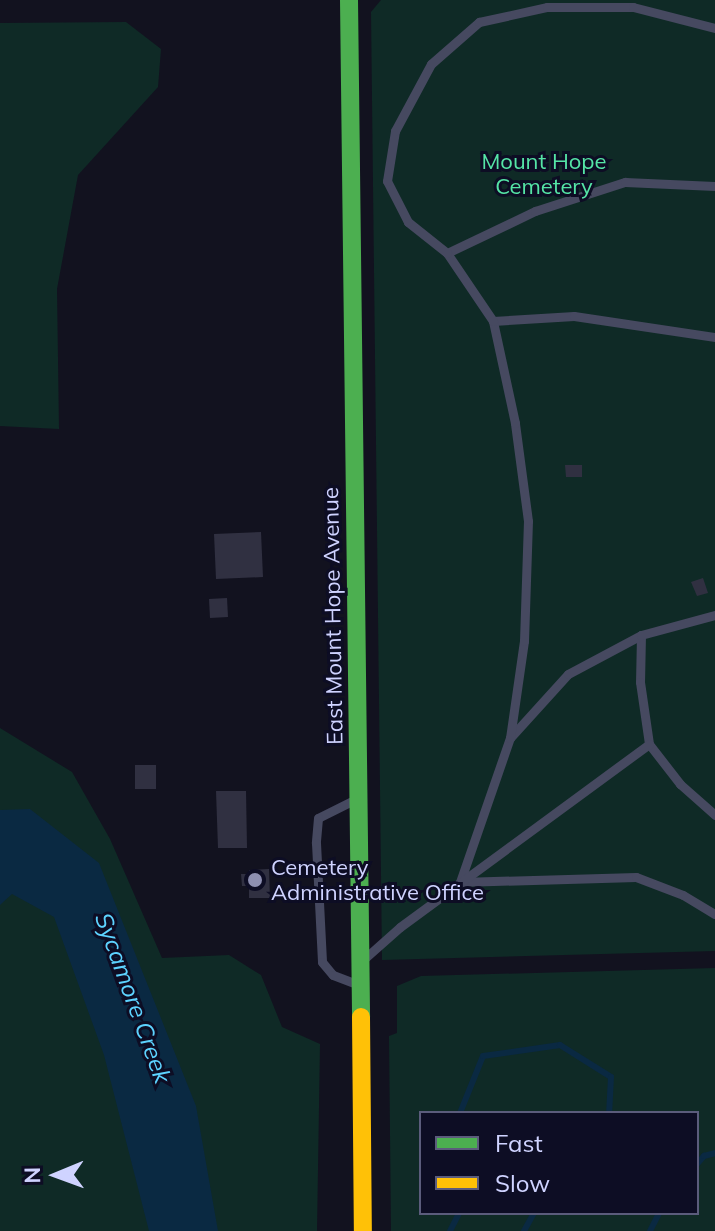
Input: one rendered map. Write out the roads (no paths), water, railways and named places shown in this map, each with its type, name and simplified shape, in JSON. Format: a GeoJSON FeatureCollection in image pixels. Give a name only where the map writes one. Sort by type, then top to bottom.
{"type":"FeatureCollection","features":[{"type":"Feature","properties":{"kind":"street","name":"East Mount Hope Avenue"},"geometry":{"type":"LineString","coordinates":[[349,0],[363,1231]]}},
{"type":"Feature","properties":{"kind":"lane"},"geometry":{"type":"LineString","coordinates":[[460,882],[510,738],[524,641],[528,521],[515,423],[493,321],[447,253],[408,222],[387,181],[395,131],[431,64],[479,22],[547,7],[633,7],[715,28]]}},
{"type":"Feature","properties":{"kind":"lane"},"geometry":{"type":"LineString","coordinates":[[447,253],[535,211],[625,182],[715,186]]}},
{"type":"Feature","properties":{"kind":"lane"},"geometry":{"type":"LineString","coordinates":[[493,321],[574,316],[715,337]]}},
{"type":"Feature","properties":{"kind":"lane"},"geometry":{"type":"LineString","coordinates":[[510,738],[568,674],[641,635],[715,615]]}},
{"type":"Feature","properties":{"kind":"lane"},"geometry":{"type":"LineString","coordinates":[[641,635],[640,682],[649,744],[680,784],[715,815]]}},
{"type":"Feature","properties":{"kind":"lane"},"geometry":{"type":"LineString","coordinates":[[362,960],[460,882],[649,744]]}},
{"type":"Feature","properties":{"kind":"lane"},"geometry":{"type":"LineString","coordinates":[[359,798],[318,818],[316,843],[322,962],[333,975],[361,986]]}},
{"type":"Feature","properties":{"kind":"lane"},"geometry":{"type":"LineString","coordinates":[[460,882],[636,877],[683,895],[715,914]]}},
{"type":"Feature","properties":{"kind":"water"},"geometry":{"type":"Polygon","coordinates":[[[30,809],[99,863],[196,1106],[218,1231],[149,1231],[104,1055],[54,917],[12,894],[0,905],[0,810],[30,809]]]}},
{"type":"Feature","properties":{"kind":"waterway","name":"Sycamore Creek"},"geometry":{"type":"LineString","coordinates":[[461,1111],[483,1056],[560,1045],[611,1077],[609,1111]]}},
{"type":"Feature","properties":{"kind":"waterway","name":"Sycamore Creek"},"geometry":{"type":"LineString","coordinates":[[699,1162],[704,1156],[715,1153]]}},
{"type":"Feature","properties":{"kind":"waterway","name":"Sycamore Creek"},"geometry":{"type":"LineString","coordinates":[[450,1231],[458,1215]]}},
{"type":"Feature","properties":{"kind":"waterway","name":"Sycamore Creek"},"geometry":{"type":"LineString","coordinates":[[524,1231],[533,1215]]}},
{"type":"Feature","properties":{"kind":"waterway","name":"Sycamore Creek"},"geometry":{"type":"LineString","coordinates":[[650,1231],[658,1215]]}},
{"type":"Feature","properties":{"kind":"place","name":"Cemetery Administrative Office"},"geometry":{"type":"Point","coordinates":[255,880]}},
{"type":"Feature","properties":{"kind":"park label","name":"Mount Hope Cemetery"},"geometry":{"type":"Point","coordinates":[544,174]}}]}
